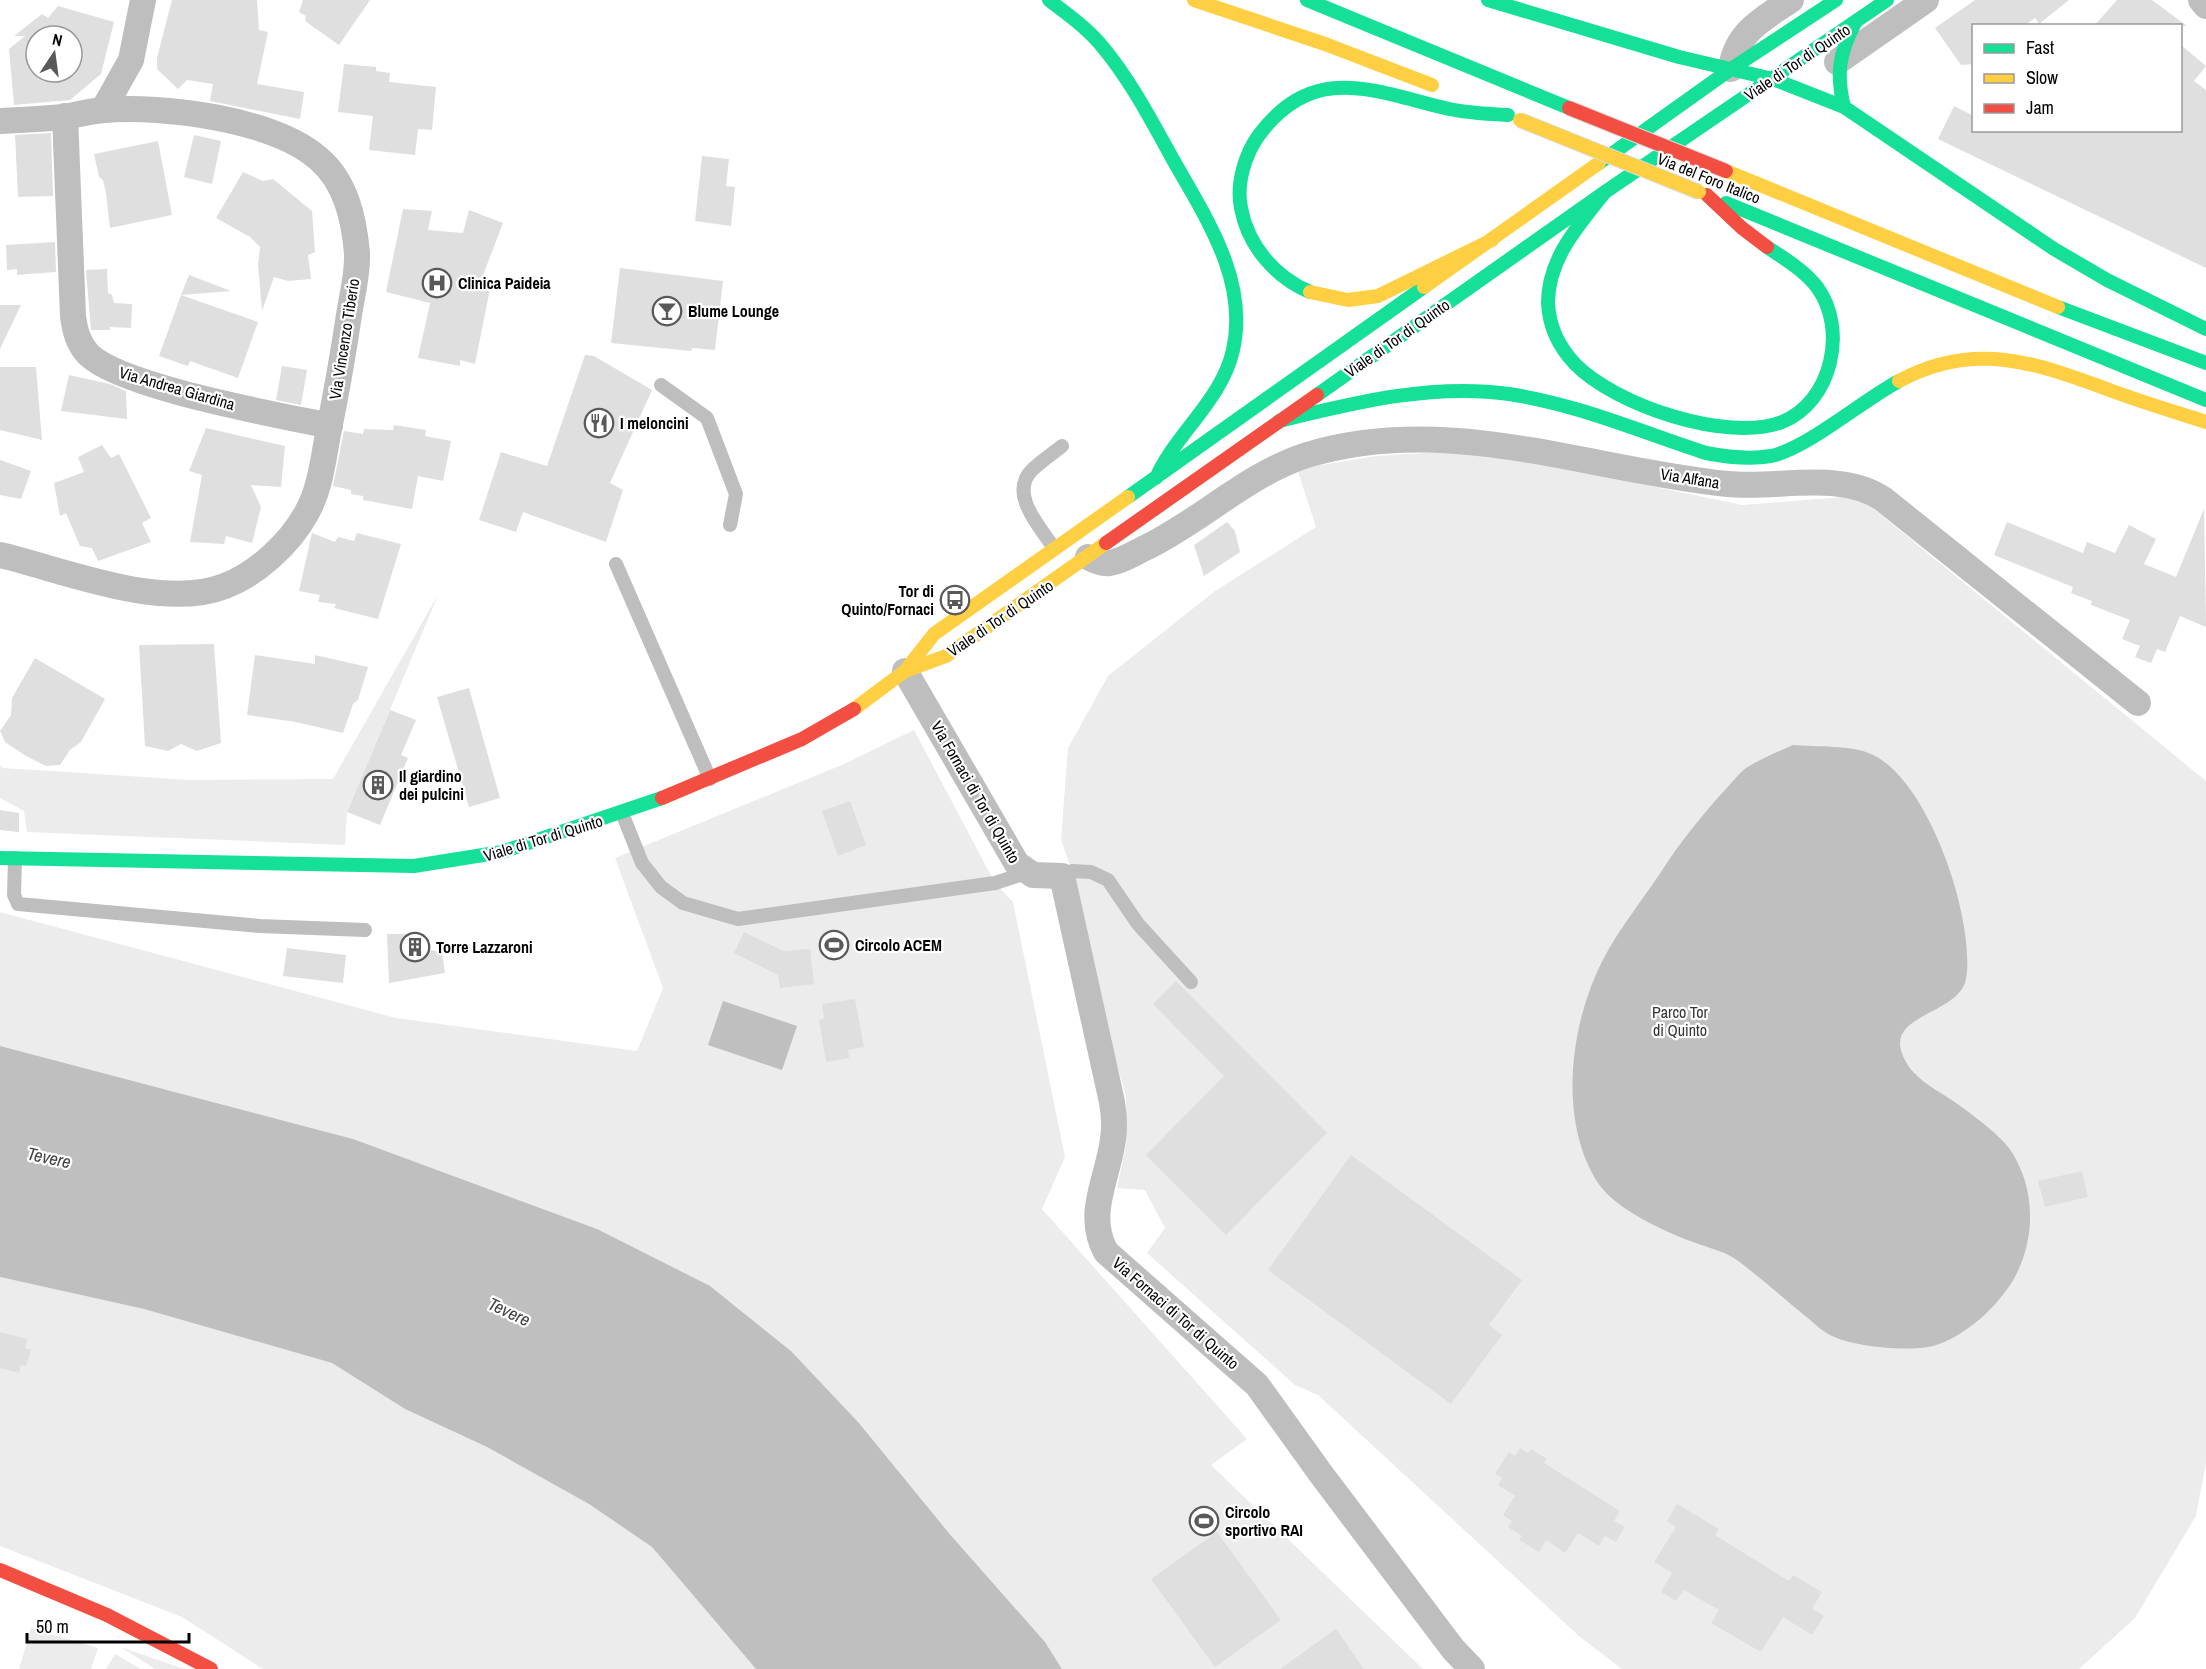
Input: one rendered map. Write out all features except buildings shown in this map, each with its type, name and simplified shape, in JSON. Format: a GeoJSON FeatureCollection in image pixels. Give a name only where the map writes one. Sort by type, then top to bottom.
{"type":"FeatureCollection","features":[{"type":"Feature","properties":{"kind":"main road"},"geometry":{"type":"LineString","coordinates":[[1049,0],[1099,43],[1135,91],[1209,224],[1229,274],[1235,303],[1236,335],[1229,363],[1206,405],[1169,448],[1156,478]]}},
{"type":"Feature","properties":{"kind":"main road"},"geometry":{"type":"LineString","coordinates":[[1194,0],[1325,44],[1445,90]]}},
{"type":"Feature","properties":{"kind":"main road","name":"Via del Foro Italico"},"geometry":{"type":"LineString","coordinates":[[1307,0],[2035,297],[2206,363]]}},
{"type":"Feature","properties":{"kind":"main road"},"geometry":{"type":"LineString","coordinates":[[1488,0],[1679,57],[1773,79],[1844,107],[2054,249],[2107,280],[2206,329]]}},
{"type":"Feature","properties":{"kind":"main road","name":"Viale di Tor di Quinto"},"geometry":{"type":"LineString","coordinates":[[0,858],[414,866],[467,860],[509,850],[622,813],[710,779],[810,735],[855,708],[905,671],[934,634],[1731,69],[1836,0]]}},
{"type":"Feature","properties":{"kind":"main road"},"geometry":{"type":"LineString","coordinates":[[1844,107],[1838,84],[1837,62],[1855,23]]}},
{"type":"Feature","properties":{"kind":"main road","name":"Viale di Tor di Quinto"},"geometry":{"type":"LineString","coordinates":[[905,671],[946,656],[1605,192],[1855,23]]}},
{"type":"Feature","properties":{"kind":"main road"},"geometry":{"type":"LineString","coordinates":[[1492,240],[1378,296],[1360,300],[1322,296],[1287,280],[1256,250],[1248,236],[1240,205],[1242,173],[1250,145],[1267,120],[1290,102],[1319,91],[1360,87],[1464,112],[1514,117]]}},
{"type":"Feature","properties":{"kind":"main road","name":"Via del Foro Italico"},"geometry":{"type":"LineString","coordinates":[[1466,98],[2206,400]]}},
{"type":"Feature","properties":{"kind":"main road"},"geometry":{"type":"LineString","coordinates":[[1605,192],[1562,251],[1551,277],[1550,315],[1557,339],[1568,355],[1581,371],[1607,389],[1687,420],[1743,430],[1770,426],[1793,416],[1826,378],[1833,352],[1832,320],[1823,296],[1815,283],[1747,233],[1703,193]]}},
{"type":"Feature","properties":{"kind":"main road"},"geometry":{"type":"LineString","coordinates":[[1279,421],[1383,397],[1459,392],[1497,393],[1561,405],[1706,453],[1728,458],[1759,458],[1781,453],[1798,445],[1888,387],[1914,374],[1960,359],[1989,357],[2064,373],[2206,422]]}},
{"type":"Feature","properties":{"kind":"main road"},"geometry":{"type":"LineString","coordinates":[[0,1570],[70,1598],[180,1651],[211,1669]]}},
{"type":"Feature","properties":{"kind":"street"},"geometry":{"type":"LineString","coordinates":[[103,110],[130,60],[143,0]]}},
{"type":"Feature","properties":{"kind":"street","name":"Viale di Tor di Quinto"},"geometry":{"type":"LineString","coordinates":[[1731,69],[1736,48],[1746,31],[1791,0]]}},
{"type":"Feature","properties":{"kind":"street","name":"Viale di Tor di Quinto"},"geometry":{"type":"LineString","coordinates":[[1837,62],[1895,8],[1926,0]]}},
{"type":"Feature","properties":{"kind":"street"},"geometry":{"type":"LineString","coordinates":[[2201,0],[2206,6]]}},
{"type":"Feature","properties":{"kind":"street"},"geometry":{"type":"LineString","coordinates":[[1855,23],[1895,8]]}},
{"type":"Feature","properties":{"kind":"street","name":"Via Vincenzo Tiberio"},"geometry":{"type":"LineString","coordinates":[[0,121],[65,116],[103,110],[158,111],[260,128],[278,134],[313,154],[336,177],[345,195],[357,258],[319,483],[299,525],[273,554],[227,586],[204,592],[180,593],[131,589],[0,555]]}},
{"type":"Feature","properties":{"kind":"street","name":"Via Andrea Giardina"},"geometry":{"type":"LineString","coordinates":[[65,116],[73,316],[76,336],[89,355],[121,374],[223,402],[330,426]]}},
{"type":"Feature","properties":{"kind":"street","name":"Via Alfana"},"geometry":{"type":"LineString","coordinates":[[1088,557],[1105,564],[1121,560],[1188,524],[1251,481],[1281,464],[1324,451],[1394,440],[1451,440],[1503,446],[1737,485],[1844,483],[1869,490],[1883,499],[2138,704]]}},
{"type":"Feature","properties":{"kind":"street"},"geometry":{"type":"LineString","coordinates":[[1149,513],[1163,523],[1188,524]]}},
{"type":"Feature","properties":{"kind":"street","name":"Via Fornaci di Tor di Quinto"},"geometry":{"type":"LineString","coordinates":[[905,671],[1017,864],[1026,873],[1038,876],[1062,876],[1113,1114],[1113,1140],[1095,1215],[1102,1246],[1118,1265],[1257,1385],[1328,1484],[1453,1649],[1472,1669]]}},
{"type":"Feature","properties":{"kind":"lane"},"geometry":{"type":"LineString","coordinates":[[661,385],[707,418],[736,494],[730,525]]}},
{"type":"Feature","properties":{"kind":"lane"},"geometry":{"type":"LineString","coordinates":[[1054,549],[1026,507],[1024,495],[1026,481],[1031,471],[1062,446]]}},
{"type":"Feature","properties":{"kind":"lane"},"geometry":{"type":"LineString","coordinates":[[616,564],[710,779]]}},
{"type":"Feature","properties":{"kind":"lane"},"geometry":{"type":"LineString","coordinates":[[622,813],[642,863],[661,887],[683,903],[738,919],[995,884],[1026,873]]}},
{"type":"Feature","properties":{"kind":"lane"},"geometry":{"type":"LineString","coordinates":[[15,858],[14,895],[18,904],[260,926],[365,930]]}},
{"type":"Feature","properties":{"kind":"lane"},"geometry":{"type":"LineString","coordinates":[[1062,876],[1072,871],[1091,872],[1108,880],[1138,924],[1191,982]]}},
{"type":"Feature","properties":{"kind":"green space","name":"Parco Tor di Quinto"},"geometry":{"type":"Polygon","coordinates":[[[1440,452],[1554,466],[1742,505],[1843,497],[1864,501],[2206,781],[2206,1462],[2196,1516],[2135,1618],[2079,1669],[1622,1669],[1580,1637],[1318,1395],[1295,1385],[1147,1253],[1165,1228],[1145,1190],[1117,1188],[1126,1145],[1126,1096],[1105,1024],[1072,871],[1061,840],[1068,748],[1108,676],[1215,591],[1316,527],[1297,469],[1376,456],[1440,452]]]}},
{"type":"Feature","properties":{"kind":"green space"},"geometry":{"type":"Polygon","coordinates":[[[439,593],[347,812],[345,845],[27,832],[24,811],[0,798],[0,765],[3,768],[190,780],[333,779],[439,593]]]}},
{"type":"Feature","properties":{"kind":"green space"},"geometry":{"type":"Polygon","coordinates":[[[914,730],[995,883],[1013,902],[1065,1157],[1042,1209],[1247,1439],[1211,1465],[1423,1669],[1062,1669],[1045,1642],[948,1532],[859,1423],[791,1351],[728,1300],[0,1049],[0,912],[396,1018],[637,1051],[663,988],[615,858],[844,764],[914,730]]]}},
{"type":"Feature","properties":{"kind":"green space"},"geometry":{"type":"Polygon","coordinates":[[[0,1277],[144,1309],[332,1363],[405,1409],[487,1447],[590,1504],[652,1547],[756,1669],[263,1669],[182,1617],[0,1546],[0,1277]]]}},
{"type":"Feature","properties":{"kind":"green space"},"geometry":{"type":"Polygon","coordinates":[[[31,1628],[98,1648],[91,1669],[19,1669],[31,1628]]]}},
{"type":"Feature","properties":{"kind":"green space"},"geometry":{"type":"Polygon","coordinates":[[[121,1647],[184,1669],[155,1669],[121,1647]]]}},
{"type":"Feature","properties":{"kind":"green space"},"geometry":{"type":"Polygon","coordinates":[[[115,1654],[141,1669],[106,1669],[115,1654]]]}},
{"type":"Feature","properties":{"kind":"water"},"geometry":{"type":"Polygon","coordinates":[[[1793,745],[1844,748],[1871,754],[1892,768],[1912,792],[1929,821],[1944,854],[1964,923],[1967,954],[1966,979],[1961,990],[1952,999],[1906,1028],[1901,1038],[1901,1050],[1905,1060],[1918,1077],[1975,1117],[2009,1148],[2018,1162],[2028,1194],[2030,1226],[2017,1273],[2002,1296],[1982,1317],[1958,1335],[1933,1346],[1880,1347],[1852,1343],[1827,1333],[1736,1259],[1655,1226],[1616,1202],[1598,1183],[1585,1158],[1577,1130],[1573,1100],[1573,1070],[1577,1040],[1583,1010],[1593,982],[1611,945],[1677,849],[1722,793],[1746,768],[1793,745]]]}},
{"type":"Feature","properties":{"kind":"water"},"geometry":{"type":"Polygon","coordinates":[[[723,1001],[797,1026],[782,1070],[708,1045],[723,1001]]]}},
{"type":"Feature","properties":{"kind":"water","name":"Tevere"},"geometry":{"type":"Polygon","coordinates":[[[0,1046],[353,1139],[597,1229],[710,1286],[791,1351],[859,1423],[948,1532],[1045,1642],[1062,1669],[756,1669],[652,1547],[589,1504],[487,1447],[405,1409],[332,1363],[144,1309],[0,1277],[0,1046]]]}},
{"type":"Feature","properties":{"kind":"traffic: fast"},"geometry":{"type":"LineString","coordinates":[[1049,0],[1095,38],[1130,85],[1209,225],[1229,273],[1235,298],[1236,324],[1233,350],[1227,368],[1209,401],[1175,446],[1156,478]]}},
{"type":"Feature","properties":{"kind":"traffic: fast"},"geometry":{"type":"LineString","coordinates":[[1307,0],[1569,108]]}},
{"type":"Feature","properties":{"kind":"traffic: fast"},"geometry":{"type":"LineString","coordinates":[[1488,0],[1679,57],[1773,79],[1844,107],[2054,249],[2107,280],[2206,329]]}},
{"type":"Feature","properties":{"kind":"traffic: fast"},"geometry":{"type":"LineString","coordinates":[[1599,163],[1731,69],[1836,0]]}},
{"type":"Feature","properties":{"kind":"traffic: fast"},"geometry":{"type":"LineString","coordinates":[[1317,395],[1605,192],[1887,0]]}},
{"type":"Feature","properties":{"kind":"traffic: fast"},"geometry":{"type":"LineString","coordinates":[[1844,107],[1840,84],[1840,64],[1845,44],[1855,23]]}},
{"type":"Feature","properties":{"kind":"traffic: fast"},"geometry":{"type":"LineString","coordinates":[[1310,292],[1285,278],[1265,259],[1250,235],[1241,208],[1241,179],[1246,160],[1259,135],[1280,112],[1301,98],[1323,90],[1345,88],[1369,90],[1460,111],[1508,115]]}},
{"type":"Feature","properties":{"kind":"traffic: fast"},"geometry":{"type":"LineString","coordinates":[[1605,192],[1567,243],[1553,271],[1548,303],[1553,328],[1569,357],[1593,379],[1644,406],[1673,416],[1703,424],[1732,428],[1759,427],[1782,422],[1799,412],[1813,398],[1823,382],[1830,363],[1833,343],[1832,323],[1826,304],[1817,287],[1806,275],[1767,247]]}},
{"type":"Feature","properties":{"kind":"traffic: fast"},"geometry":{"type":"LineString","coordinates":[[1726,203],[2206,400]]}},
{"type":"Feature","properties":{"kind":"traffic: fast"},"geometry":{"type":"LineString","coordinates":[[1128,497],[1424,287]]}},
{"type":"Feature","properties":{"kind":"traffic: fast"},"geometry":{"type":"LineString","coordinates":[[2058,307],[2206,363]]}},
{"type":"Feature","properties":{"kind":"traffic: fast"},"geometry":{"type":"LineString","coordinates":[[1279,421],[1393,397],[1422,393],[1480,391],[1559,404],[1706,453],[1755,458],[1771,456],[1802,444],[1899,381]]}},
{"type":"Feature","properties":{"kind":"traffic: fast"},"geometry":{"type":"LineString","coordinates":[[0,858],[414,866],[502,852],[662,798]]}},
{"type":"Feature","properties":{"kind":"traffic: slow"},"geometry":{"type":"LineString","coordinates":[[1194,0],[1325,44],[1432,85]]}},
{"type":"Feature","properties":{"kind":"traffic: slow"},"geometry":{"type":"LineString","coordinates":[[1520,120],[1699,192]]}},
{"type":"Feature","properties":{"kind":"traffic: slow"},"geometry":{"type":"LineString","coordinates":[[1424,287],[1599,163]]}},
{"type":"Feature","properties":{"kind":"traffic: slow"},"geometry":{"type":"LineString","coordinates":[[1726,171],[2058,307]]}},
{"type":"Feature","properties":{"kind":"traffic: slow"},"geometry":{"type":"LineString","coordinates":[[1310,292],[1348,300],[1378,296],[1492,240]]}},
{"type":"Feature","properties":{"kind":"traffic: slow"},"geometry":{"type":"LineString","coordinates":[[1899,381],[1927,368],[1955,361],[2007,360],[2060,373],[2206,422]]}},
{"type":"Feature","properties":{"kind":"traffic: slow"},"geometry":{"type":"LineString","coordinates":[[854,709],[905,671],[934,634],[1128,497]]}},
{"type":"Feature","properties":{"kind":"traffic: slow"},"geometry":{"type":"LineString","coordinates":[[905,671],[946,656],[1106,543]]}},
{"type":"Feature","properties":{"kind":"traffic: jam"},"geometry":{"type":"LineString","coordinates":[[1569,108],[1726,171]]}},
{"type":"Feature","properties":{"kind":"traffic: jam"},"geometry":{"type":"LineString","coordinates":[[1707,195],[1742,228],[1767,247]]}},
{"type":"Feature","properties":{"kind":"traffic: jam"},"geometry":{"type":"LineString","coordinates":[[1106,543],[1317,395]]}},
{"type":"Feature","properties":{"kind":"traffic: jam"},"geometry":{"type":"LineString","coordinates":[[662,798],[802,739],[854,709]]}},
{"type":"Feature","properties":{"kind":"traffic: jam"},"geometry":{"type":"LineString","coordinates":[[0,1570],[107,1615],[211,1669]]}},
{"type":"Feature","properties":{"kind":"place","name":"Clinica Paideia"},"geometry":{"type":"Point","coordinates":[437,283]}},
{"type":"Feature","properties":{"kind":"place","name":"Blume Lounge"},"geometry":{"type":"Point","coordinates":[667,311]}},
{"type":"Feature","properties":{"kind":"place","name":"I meloncini"},"geometry":{"type":"Point","coordinates":[599,423]}},
{"type":"Feature","properties":{"kind":"place","name":"Tor di Quinto/Fornaci"},"geometry":{"type":"Point","coordinates":[955,600]}},
{"type":"Feature","properties":{"kind":"place","name":"Il giardino dei pulcini"},"geometry":{"type":"Point","coordinates":[378,785]}},
{"type":"Feature","properties":{"kind":"place","name":"Circolo ACEM"},"geometry":{"type":"Point","coordinates":[834,945]}},
{"type":"Feature","properties":{"kind":"place","name":"Torre Lazzaroni"},"geometry":{"type":"Point","coordinates":[415,947]}},
{"type":"Feature","properties":{"kind":"place","name":"Circolo sportivo RAI"},"geometry":{"type":"Point","coordinates":[1204,1521]}}]}
